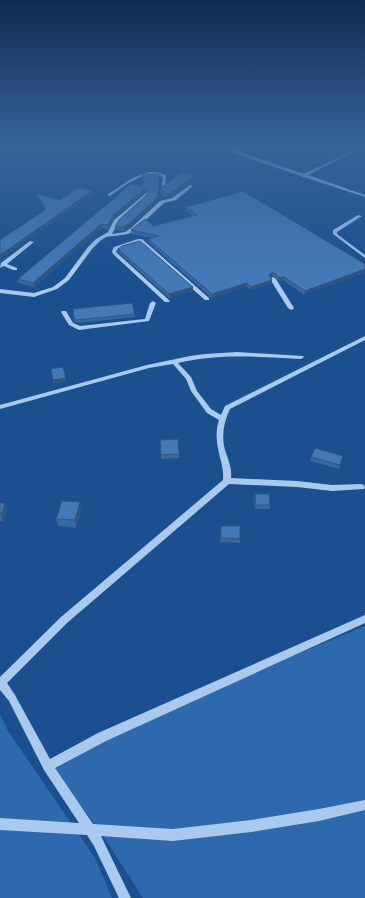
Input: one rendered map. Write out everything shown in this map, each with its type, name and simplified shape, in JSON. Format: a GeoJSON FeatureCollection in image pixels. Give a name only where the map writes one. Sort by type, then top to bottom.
{"type":"FeatureCollection","features":[{"type":"Feature","properties":{"kind":"street"},"geometry":{"type":"LineString","coordinates":[[109,195],[119,187]]}},
{"type":"Feature","properties":{"kind":"street"},"geometry":{"type":"LineString","coordinates":[[0,291],[34,295],[55,288],[67,279],[90,248],[98,240],[106,236],[126,233],[133,229],[162,202],[174,199],[190,187]]}},
{"type":"Feature","properties":{"kind":"street"},"geometry":{"type":"LineString","coordinates":[[337,187],[365,196]]}},
{"type":"Feature","properties":{"kind":"street"},"geometry":{"type":"LineString","coordinates":[[106,236],[116,222],[148,194]]}},
{"type":"Feature","properties":{"kind":"street"},"geometry":{"type":"LineString","coordinates":[[360,216],[335,231],[335,234],[365,257]]}},
{"type":"Feature","properties":{"kind":"street"},"geometry":{"type":"LineString","coordinates":[[133,229],[140,240],[207,299]]}},
{"type":"Feature","properties":{"kind":"street"},"geometry":{"type":"LineString","coordinates":[[140,240],[116,248],[114,251],[115,254],[167,301]]}},
{"type":"Feature","properties":{"kind":"street"},"geometry":{"type":"LineString","coordinates":[[2,266],[32,242]]}},
{"type":"Feature","properties":{"kind":"street"},"geometry":{"type":"LineString","coordinates":[[2,266],[15,269]]}},
{"type":"Feature","properties":{"kind":"street"},"geometry":{"type":"LineString","coordinates":[[273,279],[291,308]]}},
{"type":"Feature","properties":{"kind":"street"},"geometry":{"type":"LineString","coordinates":[[64,312],[71,324],[78,328],[144,321],[148,319],[153,303]]}},
{"type":"Feature","properties":{"kind":"street"},"geometry":{"type":"LineString","coordinates":[[228,481],[228,467],[220,447],[221,418],[227,408],[365,338]]}},
{"type":"Feature","properties":{"kind":"street"},"geometry":{"type":"LineString","coordinates":[[0,407],[149,366],[184,359],[243,354],[301,357]]}},
{"type":"Feature","properties":{"kind":"street"},"geometry":{"type":"LineString","coordinates":[[174,362],[189,378],[194,391],[209,411],[221,418]]}},
{"type":"Feature","properties":{"kind":"street"},"geometry":{"type":"LineString","coordinates":[[125,898],[98,842],[48,766],[12,698],[1,683],[64,620],[228,481],[297,484],[332,488],[361,487]]}},
{"type":"Feature","properties":{"kind":"street"},"geometry":{"type":"LineString","coordinates":[[48,766],[102,737],[365,619]]}},
{"type":"Feature","properties":{"kind":"street"},"geometry":{"type":"LineString","coordinates":[[0,824],[172,835],[259,825],[320,815],[365,805]]}},
{"type":"Feature","properties":{"kind":"shaded area"},"geometry":{"type":"Polygon","coordinates":[[[365,626],[365,898],[143,898],[100,831],[51,766],[182,702],[365,626]]]}},
{"type":"Feature","properties":{"kind":"shaded area"},"geometry":{"type":"Polygon","coordinates":[[[0,714],[8,731],[95,858],[112,898],[0,898],[0,714]]]}},
{"type":"Feature","properties":{"kind":"building"},"geometry":{"type":"Polygon","coordinates":[[[128,187],[158,187],[158,197],[124,227],[115,227],[119,220],[150,192],[149,189],[145,189],[113,215],[108,225],[101,224],[33,283],[18,279],[128,187]]]}},
{"type":"Feature","properties":{"kind":"building"},"geometry":{"type":"Polygon","coordinates":[[[163,187],[179,187],[167,194],[160,189],[163,187]]]}},
{"type":"Feature","properties":{"kind":"building"},"geometry":{"type":"Polygon","coordinates":[[[78,188],[92,191],[0,255],[0,240],[46,209],[36,194],[60,200],[78,188]]]}},
{"type":"Feature","properties":{"kind":"building"},"geometry":{"type":"Polygon","coordinates":[[[243,191],[365,264],[365,269],[305,291],[284,277],[280,278],[273,272],[269,275],[272,280],[251,287],[247,283],[212,294],[148,239],[159,236],[131,230],[145,219],[153,226],[197,215],[186,207],[243,191]]]}},
{"type":"Feature","properties":{"kind":"building"},"geometry":{"type":"Polygon","coordinates":[[[140,241],[193,287],[169,294],[118,249],[122,246],[140,241]]]}},
{"type":"Feature","properties":{"kind":"building"},"geometry":{"type":"Polygon","coordinates":[[[132,303],[135,314],[77,320],[74,318],[73,309],[132,303]]]}},
{"type":"Feature","properties":{"kind":"building"},"geometry":{"type":"Polygon","coordinates":[[[63,367],[66,378],[53,380],[51,369],[63,367]]]}},
{"type":"Feature","properties":{"kind":"building"},"geometry":{"type":"Polygon","coordinates":[[[178,439],[179,454],[161,455],[160,440],[178,439]]]}},
{"type":"Feature","properties":{"kind":"building"},"geometry":{"type":"Polygon","coordinates":[[[315,448],[343,456],[340,465],[311,457],[315,448]]]}},
{"type":"Feature","properties":{"kind":"building"},"geometry":{"type":"Polygon","coordinates":[[[255,494],[269,494],[270,505],[256,505],[255,494]]]}},
{"type":"Feature","properties":{"kind":"building"},"geometry":{"type":"Polygon","coordinates":[[[62,501],[80,502],[75,520],[56,519],[62,501]]]}},
{"type":"Feature","properties":{"kind":"building"},"geometry":{"type":"Polygon","coordinates":[[[0,503],[5,503],[1,515],[0,515],[0,503]]]}},
{"type":"Feature","properties":{"kind":"building"},"geometry":{"type":"Polygon","coordinates":[[[221,526],[240,526],[240,539],[221,538],[221,526]]]}}]}
